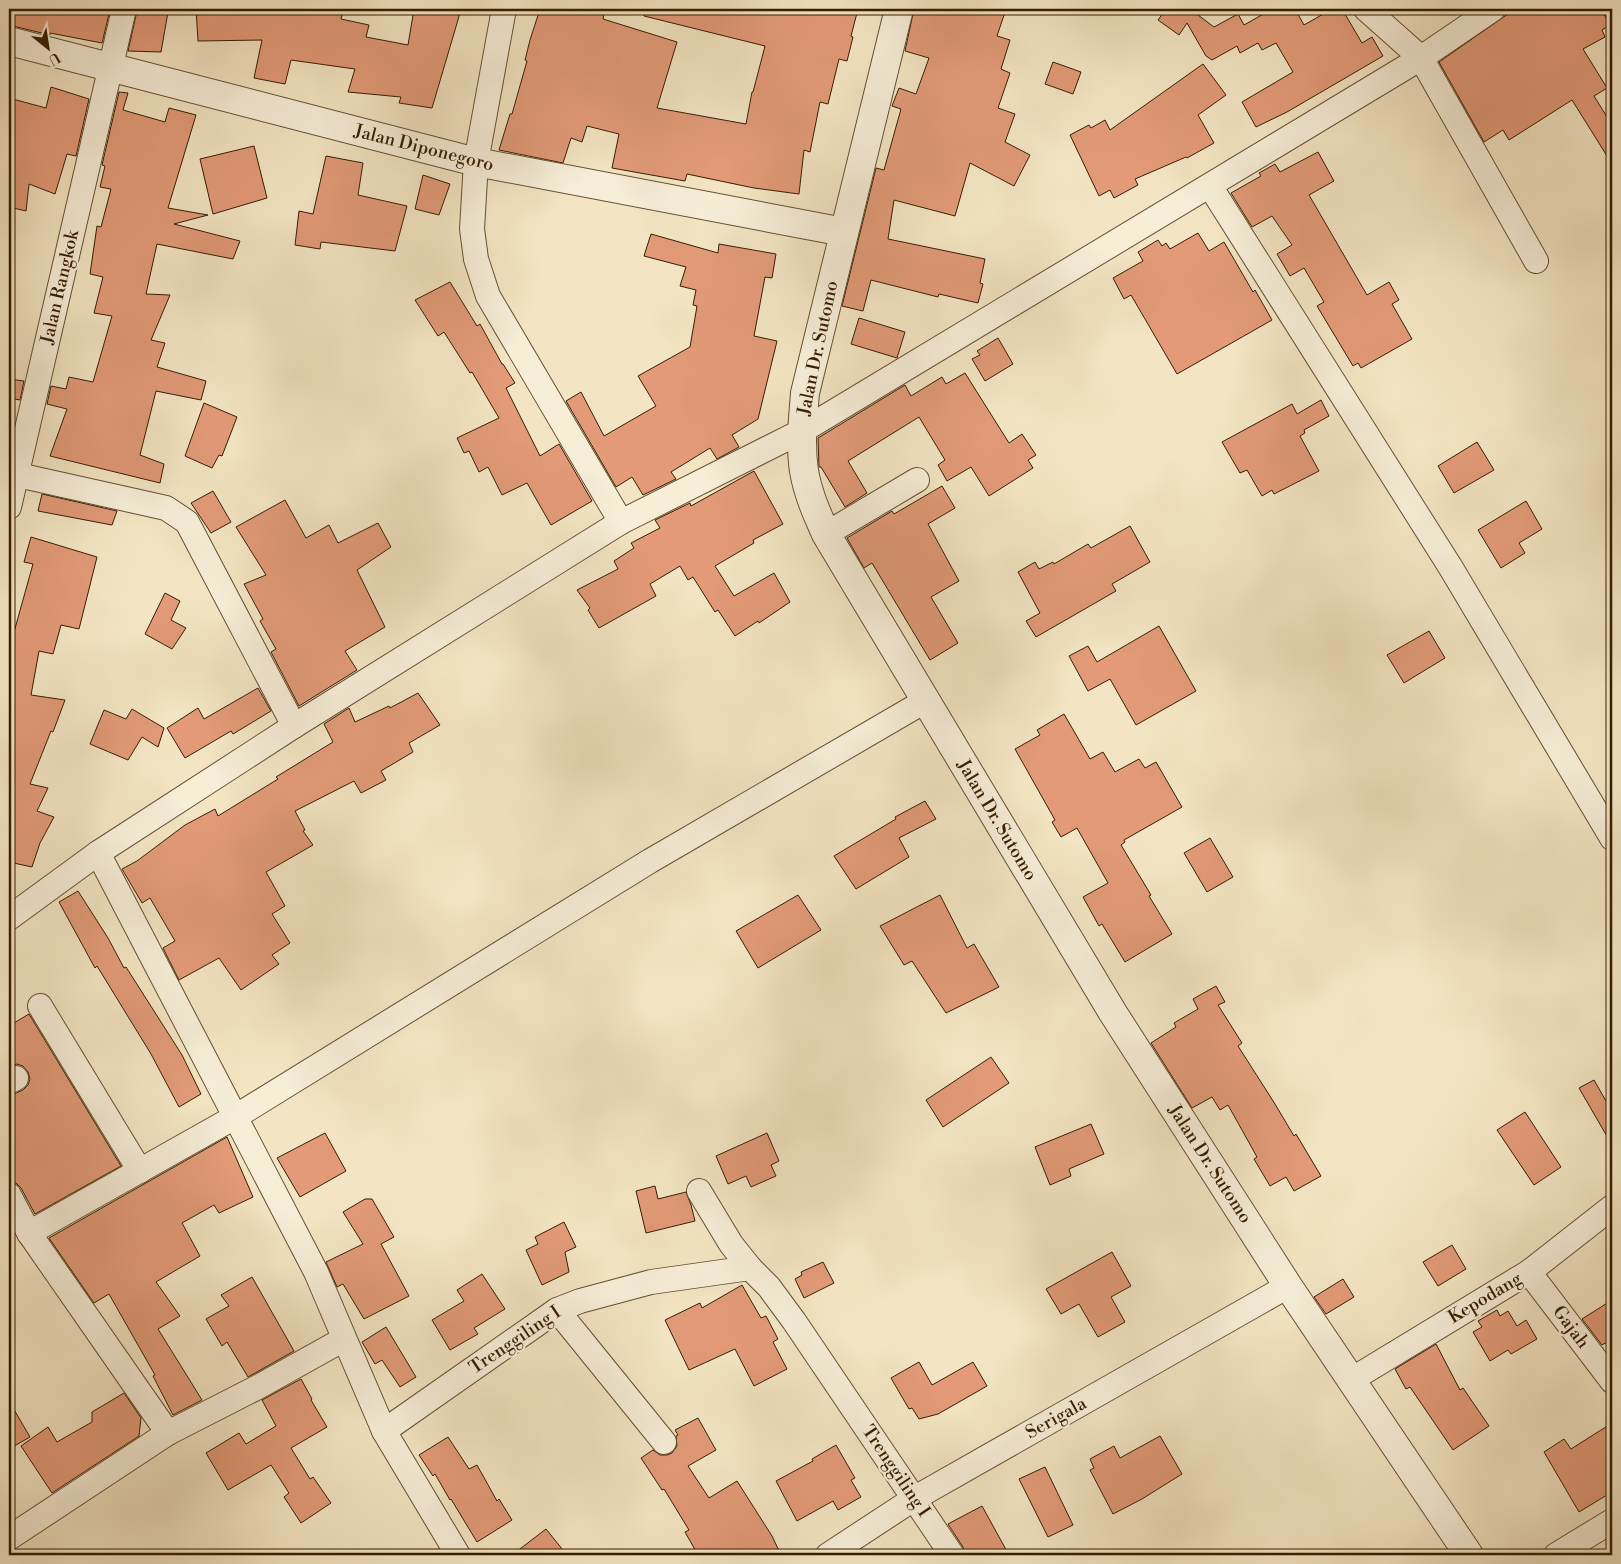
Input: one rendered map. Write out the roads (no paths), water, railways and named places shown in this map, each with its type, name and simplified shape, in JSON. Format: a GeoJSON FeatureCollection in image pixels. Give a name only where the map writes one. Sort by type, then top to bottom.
{"type":"FeatureCollection","features":[{"type":"Feature","properties":{"kind":"street","name":"Jalan Rangkok"},"geometry":{"type":"LineString","coordinates":[[9,507],[12,474],[124,9]]}},
{"type":"Feature","properties":{"kind":"street"},"geometry":{"type":"LineString","coordinates":[[504,9],[476,162],[472,229],[476,259],[488,296],[620,522]]}},
{"type":"Feature","properties":{"kind":"street","name":"Jalan Dr. Sutomo"},"geometry":{"type":"LineString","coordinates":[[899,9],[805,393],[802,431],[804,471],[814,507],[826,534],[1113,1013],[1288,1286],[1469,1555]]}},
{"type":"Feature","properties":{"kind":"street"},"geometry":{"type":"LineString","coordinates":[[1366,9],[1420,58],[1536,261]]}},
{"type":"Feature","properties":{"kind":"street"},"geometry":{"type":"LineString","coordinates":[[9,918],[98,854],[294,726],[620,522],[802,431],[1420,58],[1493,9]]}},
{"type":"Feature","properties":{"kind":"street","name":"Jalan Diponegoro"},"geometry":{"type":"LineString","coordinates":[[9,41],[476,162],[844,232]]}},
{"type":"Feature","properties":{"kind":"street"},"geometry":{"type":"LineString","coordinates":[[1210,186],[1451,568],[1612,838]]}},
{"type":"Feature","properties":{"kind":"street"},"geometry":{"type":"LineString","coordinates":[[12,474],[166,508],[187,522],[294,726]]}},
{"type":"Feature","properties":{"kind":"street"},"geometry":{"type":"LineString","coordinates":[[826,534],[917,480]]}},
{"type":"Feature","properties":{"kind":"street"},"geometry":{"type":"LineString","coordinates":[[29,1233],[235,1117],[650,861],[925,701]]}},
{"type":"Feature","properties":{"kind":"street"},"geometry":{"type":"LineString","coordinates":[[98,854],[316,1272],[384,1431],[458,1555]]}},
{"type":"Feature","properties":{"kind":"street"},"geometry":{"type":"LineString","coordinates":[[40,1006],[140,1171]]}},
{"type":"Feature","properties":{"kind":"street","name":"Trenggiling I"},"geometry":{"type":"LineString","coordinates":[[699,1191],[731,1244],[769,1288],[794,1321],[952,1555]]}},
{"type":"Feature","properties":{"kind":"street"},"geometry":{"type":"LineString","coordinates":[[9,1195],[29,1233],[168,1433]]}},
{"type":"Feature","properties":{"kind":"street","name":"Kepodang"},"geometry":{"type":"LineString","coordinates":[[1352,1380],[1529,1272],[1612,1207]]}},
{"type":"Feature","properties":{"kind":"street","name":"Trenggiling I"},"geometry":{"type":"LineString","coordinates":[[384,1431],[557,1310],[580,1301],[651,1282],[750,1268]]}},
{"type":"Feature","properties":{"kind":"street","name":"Gajah"},"geometry":{"type":"LineString","coordinates":[[1529,1272],[1612,1381]]}},
{"type":"Feature","properties":{"kind":"street","name":"Serigala"},"geometry":{"type":"LineString","coordinates":[[828,1555],[914,1498],[1288,1286]]}},
{"type":"Feature","properties":{"kind":"street"},"geometry":{"type":"LineString","coordinates":[[557,1310],[664,1442]]}},
{"type":"Feature","properties":{"kind":"street"},"geometry":{"type":"LineString","coordinates":[[9,1538],[168,1433],[258,1387],[344,1339]]}},
{"type":"Feature","properties":{"kind":"street"},"geometry":{"type":"LineString","coordinates":[[1556,1555],[1612,1521]]}}]}
